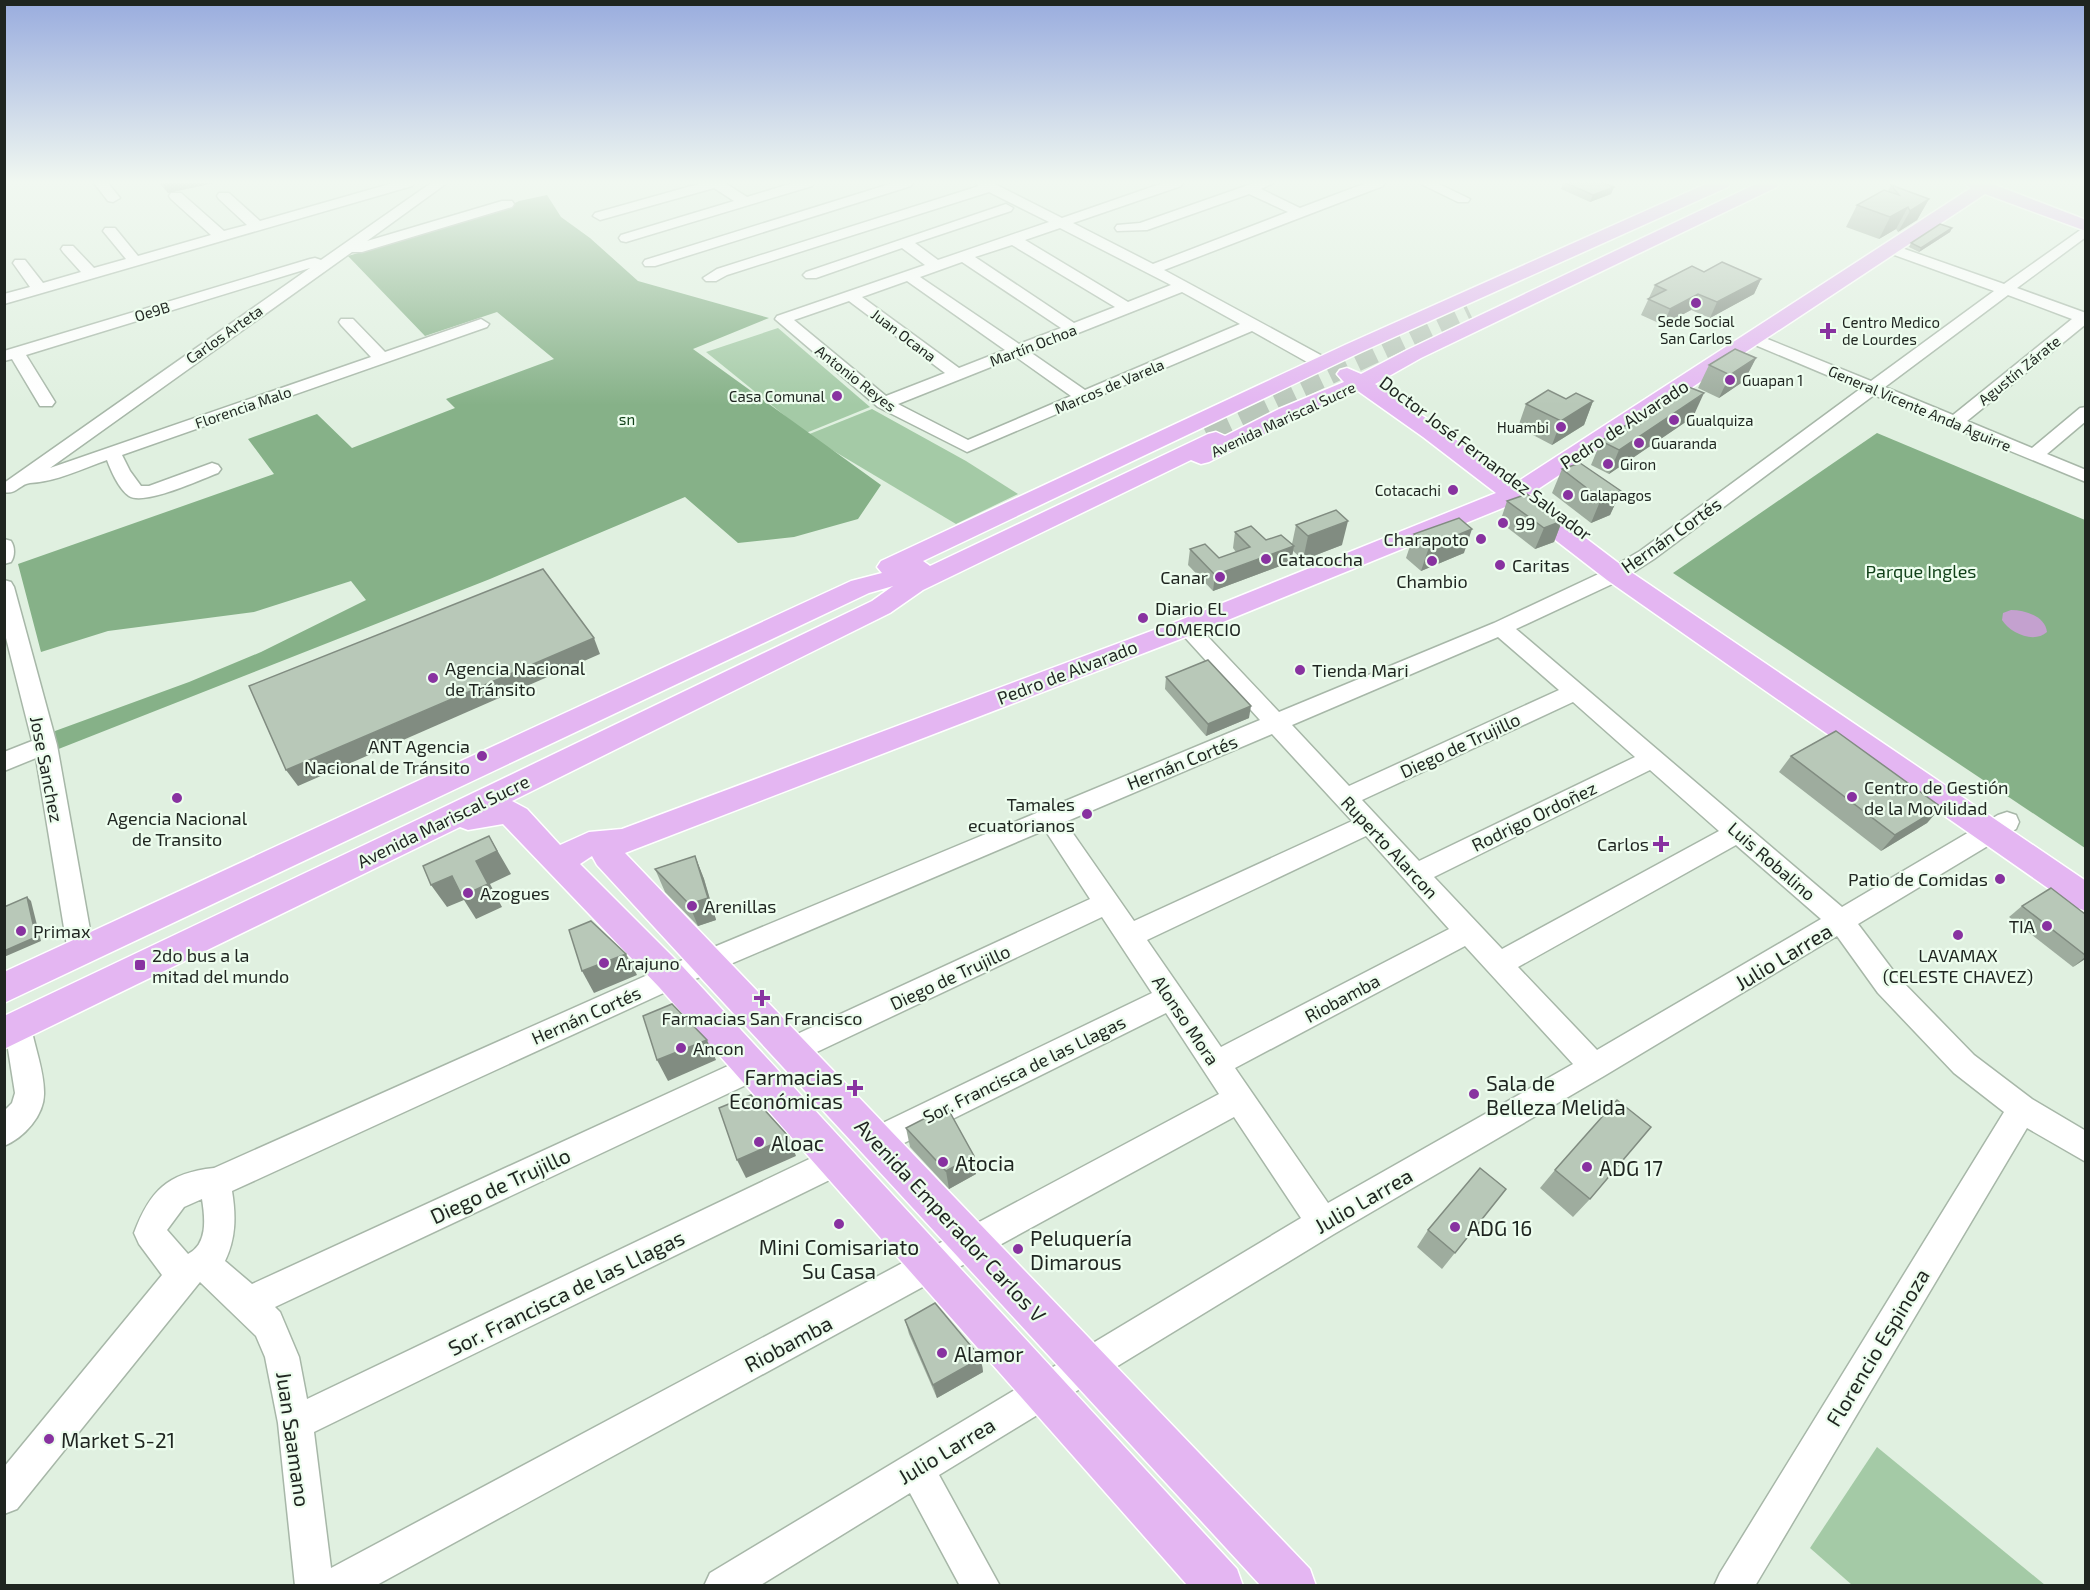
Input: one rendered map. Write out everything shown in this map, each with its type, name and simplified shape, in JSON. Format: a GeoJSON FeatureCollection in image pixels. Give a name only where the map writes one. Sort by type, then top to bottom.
{"type":"FeatureCollection","features":[{"type":"Feature","properties":{"kind":"main road","name":"Avenida Mariscal Sucre"},"geometry":{"type":"LineString","coordinates":[[871,597],[893,565],[1322,363],[1557,257]]}},
{"type":"Feature","properties":{"kind":"main road","name":"Avenida Mariscal Sucre"},"geometry":{"type":"LineString","coordinates":[[1581,257],[1472,311],[1592,257]]}},
{"type":"Feature","properties":{"kind":"main road","name":"Avenida Mariscal Sucre"},"geometry":{"type":"LineString","coordinates":[[11,1030],[432,827],[871,597],[930,592],[1287,414],[1368,379],[1414,354],[1615,257]]}},
{"type":"Feature","properties":{"kind":"main road","name":"Pedro de Alvarado"},"geometry":{"type":"LineString","coordinates":[[565,868],[596,865],[616,848],[1187,627],[1520,491],[1879,257]]}},
{"type":"Feature","properties":{"kind":"main road"},"geometry":{"type":"LineString","coordinates":[[1392,331],[1379,341],[1377,348],[1394,356],[1414,354]]}},
{"type":"Feature","properties":{"kind":"main road","name":"Doctor José Fernandez Salvador"},"geometry":{"type":"LineString","coordinates":[[1322,363],[1368,379],[1623,570],[1999,828],[2085,898]]}},
{"type":"Feature","properties":{"kind":"main road"},"geometry":{"type":"LineString","coordinates":[[1273,387],[1296,384],[1310,393],[1305,401],[1287,414]]}},
{"type":"Feature","properties":{"kind":"main road","name":"Avenida Mariscal Sucre"},"geometry":{"type":"LineString","coordinates":[[4,988],[686,667],[871,597],[914,584],[1211,436]]}},
{"type":"Feature","properties":{"kind":"main road"},"geometry":{"type":"LineString","coordinates":[[432,827],[495,812],[508,812],[516,817],[671,977],[1046,1390],[1220,1586]]}},
{"type":"Feature","properties":{"kind":"main road","name":"Doctor José Fernandez Salvador"},"geometry":{"type":"LineString","coordinates":[[1999,828],[2085,875]]}},
{"type":"Feature","properties":{"kind":"main road","name":"Avenida Emperador Carlos V"},"geometry":{"type":"LineString","coordinates":[[616,848],[708,961],[1293,1586]]}},
{"type":"Feature","properties":{"kind":"street"},"geometry":{"type":"LineString","coordinates":[[76,257],[91,274]]}},
{"type":"Feature","properties":{"kind":"street"},"geometry":{"type":"LineString","coordinates":[[132,257],[135,261]]}},
{"type":"Feature","properties":{"kind":"street"},"geometry":{"type":"LineString","coordinates":[[4,299],[148,257]]}},
{"type":"Feature","properties":{"kind":"street","name":"Oe9B"},"geometry":{"type":"LineString","coordinates":[[11,355],[330,257]]}},
{"type":"Feature","properties":{"kind":"street","name":"Carlos Arteta"},"geometry":{"type":"LineString","coordinates":[[7,489],[332,257]]}},
{"type":"Feature","properties":{"kind":"street"},"geometry":{"type":"LineString","coordinates":[[650,263],[668,257]]}},
{"type":"Feature","properties":{"kind":"street"},"geometry":{"type":"LineString","coordinates":[[711,278],[767,257]]}},
{"type":"Feature","properties":{"kind":"street"},"geometry":{"type":"LineString","coordinates":[[811,274],[860,257]]}},
{"type":"Feature","properties":{"kind":"street"},"geometry":{"type":"LineString","coordinates":[[924,257],[936,266]]}},
{"type":"Feature","properties":{"kind":"street"},"geometry":{"type":"LineString","coordinates":[[850,295],[960,257]]}},
{"type":"Feature","properties":{"kind":"street"},"geometry":{"type":"LineString","coordinates":[[965,257],[1073,329]]}},
{"type":"Feature","properties":{"kind":"street"},"geometry":{"type":"LineString","coordinates":[[1043,257],[1126,308]]}},
{"type":"Feature","properties":{"kind":"street"},"geometry":{"type":"LineString","coordinates":[[1128,257],[1322,363]]}},
{"type":"Feature","properties":{"kind":"street"},"geometry":{"type":"LineString","coordinates":[[1152,269],[1183,257]]}},
{"type":"Feature","properties":{"kind":"street"},"geometry":{"type":"LineString","coordinates":[[1914,257],[2085,317]]}},
{"type":"Feature","properties":{"kind":"street","name":"Hernán Cortés"},"geometry":{"type":"LineString","coordinates":[[215,1183],[671,977],[1501,628],[1623,570],[1874,388],[2046,257]]}},
{"type":"Feature","properties":{"kind":"street"},"geometry":{"type":"LineString","coordinates":[[20,263],[40,289]]}},
{"type":"Feature","properties":{"kind":"street"},"geometry":{"type":"LineString","coordinates":[[908,275],[1084,397]]}},
{"type":"Feature","properties":{"kind":"street","name":"Martín Ochoa"},"geometry":{"type":"LineString","coordinates":[[884,403],[1182,286]]}},
{"type":"Feature","properties":{"kind":"street","name":"Antonio Reyes"},"geometry":{"type":"LineString","coordinates":[[850,295],[783,319],[884,403],[967,447]]}},
{"type":"Feature","properties":{"kind":"street","name":"Juan Ocana"},"geometry":{"type":"LineString","coordinates":[[850,295],[957,374]]}},
{"type":"Feature","properties":{"kind":"street","name":"Agustín Zárate"},"geometry":{"type":"LineString","coordinates":[[1955,422],[2085,317]]}},
{"type":"Feature","properties":{"kind":"street"},"geometry":{"type":"LineString","coordinates":[[347,322],[382,358]]}},
{"type":"Feature","properties":{"kind":"street","name":"Florencia Malo"},"geometry":{"type":"LineString","coordinates":[[7,489],[481,324]]}},
{"type":"Feature","properties":{"kind":"street","name":"Marcos de Varela"},"geometry":{"type":"LineString","coordinates":[[967,447],[1252,325]]}},
{"type":"Feature","properties":{"kind":"street","name":"General Vicente Anda Aguirre"},"geometry":{"type":"LineString","coordinates":[[1754,339],[2085,477]]}},
{"type":"Feature","properties":{"kind":"street"},"geometry":{"type":"LineString","coordinates":[[11,355],[46,402]]}},
{"type":"Feature","properties":{"kind":"street"},"geometry":{"type":"LineString","coordinates":[[2035,455],[2085,412]]}},
{"type":"Feature","properties":{"kind":"street"},"geometry":{"type":"LineString","coordinates":[[112,452],[121,472],[136,492],[152,491],[212,469]]}},
{"type":"Feature","properties":{"kind":"street"},"geometry":{"type":"LineString","coordinates":[[4,544],[4,558]]}},
{"type":"Feature","properties":{"kind":"street","name":"Jose Sanchez"},"geometry":{"type":"LineString","coordinates":[[4,587],[45,744],[81,952]]}},
{"type":"Feature","properties":{"kind":"street","name":"Ruperto Alarcon"},"geometry":{"type":"LineString","coordinates":[[1187,627],[1594,1067]]}},
{"type":"Feature","properties":{"kind":"street","name":"Luis Robalino"},"geometry":{"type":"LineString","coordinates":[[1501,628],[1842,921],[1888,985],[1964,1064],[2022,1109],[2085,1148]]}},
{"type":"Feature","properties":{"kind":"street","name":"Diego de Trujillo"},"geometry":{"type":"LineString","coordinates":[[1346,798],[1575,692]]}},
{"type":"Feature","properties":{"kind":"street"},"geometry":{"type":"LineString","coordinates":[[4,762],[45,744]]}},
{"type":"Feature","properties":{"kind":"street","name":"Rodrigo Ordoñez"},"geometry":{"type":"LineString","coordinates":[[1416,874],[1653,758]]}},
{"type":"Feature","properties":{"kind":"street","name":"Alonso Mora"},"geometry":{"type":"LineString","coordinates":[[1048,817],[1323,1223]]}},
{"type":"Feature","properties":{"kind":"street"},"geometry":{"type":"LineString","coordinates":[[1129,936],[1370,824]]}},
{"type":"Feature","properties":{"kind":"street","name":"Julio Larrea"},"geometry":{"type":"LineString","coordinates":[[723,1586],[1323,1223],[1594,1067],[1999,828]]}},
{"type":"Feature","properties":{"kind":"street"},"geometry":{"type":"LineString","coordinates":[[1499,964],[1738,832]]}},
{"type":"Feature","properties":{"kind":"street","name":"Diego de Trujillo"},"geometry":{"type":"LineString","coordinates":[[792,1050],[1107,903]]}},
{"type":"Feature","properties":{"kind":"street","name":"Riobamba"},"geometry":{"type":"LineString","coordinates":[[1216,1064],[1469,932]]}},
{"type":"Feature","properties":{"kind":"street","name":"Sor. Francisca de las Llagas"},"geometry":{"type":"LineString","coordinates":[[877,1141],[1171,997]]}},
{"type":"Feature","properties":{"kind":"street"},"geometry":{"type":"LineString","coordinates":[[4,1132],[25,1111],[29,1103],[28,1082],[11,1030]]}},
{"type":"Feature","properties":{"kind":"street","name":"Diego de Trujillo"},"geometry":{"type":"LineString","coordinates":[[248,1303],[753,1068]]}},
{"type":"Feature","properties":{"kind":"street","name":"Riobamba"},"geometry":{"type":"LineString","coordinates":[[336,1586],[1239,1099]]}},
{"type":"Feature","properties":{"kind":"street","name":"Florencio Espinoza"},"geometry":{"type":"LineString","coordinates":[[1733,1586],[2022,1109]]}},
{"type":"Feature","properties":{"kind":"street","name":"Sor. Francisca de las Llagas"},"geometry":{"type":"LineString","coordinates":[[295,1423],[837,1161]]}},
{"type":"Feature","properties":{"kind":"street"},"geometry":{"type":"LineString","coordinates":[[4,1497],[195,1268],[213,1254],[217,1241],[220,1205],[215,1183],[195,1184],[176,1193],[156,1214],[150,1233],[172,1263],[195,1268]]}},
{"type":"Feature","properties":{"kind":"street","name":"Juan Saamano"},"geometry":{"type":"LineString","coordinates":[[195,1268],[248,1303],[268,1324],[282,1358],[295,1423],[314,1586]]}},
{"type":"Feature","properties":{"kind":"street"},"geometry":{"type":"LineString","coordinates":[[917,1468],[936,1508],[981,1586]]}},
{"type":"Feature","properties":{"kind":"green space","name":"sn"},"geometry":{"type":"Polygon","coordinates":[[[349,257],[611,257],[638,281],[769,318],[693,349],[881,485],[858,519],[794,537],[738,543],[685,497],[490,579],[56,750],[55,731],[189,682],[261,652],[366,600],[351,581],[254,612],[108,631],[41,652],[18,564],[274,474],[248,439],[317,414],[352,448],[455,408],[446,399],[554,359],[497,312],[425,336],[349,257]]]}},
{"type":"Feature","properties":{"kind":"green space"},"geometry":{"type":"Polygon","coordinates":[[[778,328],[870,407],[806,433],[706,352],[778,328]]]}},
{"type":"Feature","properties":{"kind":"green space"},"geometry":{"type":"Polygon","coordinates":[[[872,409],[966,461],[1018,494],[956,524],[807,435],[872,409]]]}},
{"type":"Feature","properties":{"kind":"green space","name":"Parque Ingles"},"geometry":{"type":"Polygon","coordinates":[[[1877,433],[2085,520],[2085,848],[1673,573],[1877,433]]]}},
{"type":"Feature","properties":{"kind":"green space"},"geometry":{"type":"Polygon","coordinates":[[[1877,1447],[2045,1585],[1852,1585],[1810,1548],[1877,1447]]]}},
{"type":"Feature","properties":{"kind":"shaded area"},"geometry":{"type":"Polygon","coordinates":[[[2011,610],[2034,615],[2042,622],[2047,632],[2036,637],[2016,633],[2002,620],[2003,613],[2011,610]]]}},
{"type":"Feature","properties":{"kind":"building"},"geometry":{"type":"Polygon","coordinates":[[[1722,262],[1761,279],[1717,302],[1698,294],[1670,309],[1648,299],[1666,290],[1655,285],[1692,266],[1704,272],[1722,262]]]}},
{"type":"Feature","properties":{"kind":"building"},"geometry":{"type":"Polygon","coordinates":[[[1735,349],[1756,358],[1730,375],[1709,365],[1735,349]]]}},
{"type":"Feature","properties":{"kind":"building"},"geometry":{"type":"Polygon","coordinates":[[[1686,386],[1704,393],[1619,450],[1601,441],[1667,399],[1686,386]]]}},
{"type":"Feature","properties":{"kind":"building"},"geometry":{"type":"Polygon","coordinates":[[[1548,390],[1566,399],[1576,393],[1593,401],[1561,421],[1526,404],[1548,390]]]}},
{"type":"Feature","properties":{"kind":"building"},"geometry":{"type":"Polygon","coordinates":[[[1580,463],[1621,491],[1601,499],[1562,469],[1580,463]]]}},
{"type":"Feature","properties":{"kind":"building"},"geometry":{"type":"Polygon","coordinates":[[[1527,494],[1562,521],[1544,528],[1507,501],[1527,494]]]}},
{"type":"Feature","properties":{"kind":"building"},"geometry":{"type":"Polygon","coordinates":[[[1336,510],[1348,521],[1308,536],[1296,525],[1336,510]]]}},
{"type":"Feature","properties":{"kind":"building"},"geometry":{"type":"Polygon","coordinates":[[[1459,518],[1472,529],[1429,547],[1414,534],[1459,518]]]}},
{"type":"Feature","properties":{"kind":"building"},"geometry":{"type":"Polygon","coordinates":[[[1251,526],[1266,540],[1281,535],[1294,546],[1215,575],[1190,549],[1205,544],[1219,558],[1250,547],[1235,532],[1251,526]]]}},
{"type":"Feature","properties":{"kind":"building","name":"Agencia Nacional de Tránsito"},"geometry":{"type":"Polygon","coordinates":[[[543,569],[594,638],[286,770],[249,686],[543,569]]]}},
{"type":"Feature","properties":{"kind":"building"},"geometry":{"type":"Polygon","coordinates":[[[1208,660],[1251,706],[1208,724],[1166,677],[1208,660]]]}},
{"type":"Feature","properties":{"kind":"building"},"geometry":{"type":"Polygon","coordinates":[[[1836,731],[1941,807],[1895,835],[1791,756],[1836,731]]]}},
{"type":"Feature","properties":{"kind":"building"},"geometry":{"type":"Polygon","coordinates":[[[489,836],[497,851],[476,861],[488,884],[462,896],[452,876],[431,885],[423,866],[489,836]]]}},
{"type":"Feature","properties":{"kind":"building"},"geometry":{"type":"Polygon","coordinates":[[[695,856],[708,898],[689,904],[655,869],[695,856]]]}},
{"type":"Feature","properties":{"kind":"building"},"geometry":{"type":"Polygon","coordinates":[[[2051,888],[2085,914],[2085,955],[2022,906],[2051,888]]]}},
{"type":"Feature","properties":{"kind":"building","name":"Primax"},"geometry":{"type":"Polygon","coordinates":[[[27,897],[36,937],[4,951],[4,907],[27,897]]]}},
{"type":"Feature","properties":{"kind":"building"},"geometry":{"type":"Polygon","coordinates":[[[591,921],[626,954],[582,971],[569,930],[591,921]]]}},
{"type":"Feature","properties":{"kind":"building"},"geometry":{"type":"Polygon","coordinates":[[[672,1004],[707,1040],[657,1060],[643,1016],[672,1004]]]}},
{"type":"Feature","properties":{"kind":"building"},"geometry":{"type":"Polygon","coordinates":[[[751,1095],[789,1137],[737,1160],[719,1108],[751,1095]]]}},
{"type":"Feature","properties":{"kind":"building","name":"ADG 17"},"geometry":{"type":"Polygon","coordinates":[[[1617,1100],[1651,1127],[1590,1199],[1555,1170],[1617,1100]]]}},
{"type":"Feature","properties":{"kind":"building"},"geometry":{"type":"Polygon","coordinates":[[[947,1107],[974,1156],[946,1171],[906,1128],[947,1107]]]}},
{"type":"Feature","properties":{"kind":"building","name":"ADG 16"},"geometry":{"type":"Polygon","coordinates":[[[1480,1168],[1506,1189],[1455,1253],[1428,1230],[1480,1168]]]}},
{"type":"Feature","properties":{"kind":"building","name":"Alamor"},"geometry":{"type":"Polygon","coordinates":[[[935,1303],[981,1358],[933,1385],[905,1320],[935,1303]]]}},
{"type":"Feature","properties":{"kind":"tunnel"},"geometry":{"type":"LineString","coordinates":[[1248,413],[1468,309]]}},
{"type":"Feature","properties":{"kind":"tunnel"},"geometry":{"type":"LineString","coordinates":[[1206,433],[1251,412]]}},
{"type":"Feature","properties":{"kind":"place","name":"Sede Social San Carlos"},"geometry":{"type":"Point","coordinates":[1696,303]}},
{"type":"Feature","properties":{"kind":"place","name":"Centro Medico de Lourdes"},"geometry":{"type":"Point","coordinates":[1828,331]}},
{"type":"Feature","properties":{"kind":"place","name":"Guapan 1"},"geometry":{"type":"Point","coordinates":[1730,380]}},
{"type":"Feature","properties":{"kind":"place","name":"Casa Comunal"},"geometry":{"type":"Point","coordinates":[837,396]}},
{"type":"Feature","properties":{"kind":"place","name":"Gualquiza"},"geometry":{"type":"Point","coordinates":[1674,420]}},
{"type":"Feature","properties":{"kind":"place","name":"Huambi"},"geometry":{"type":"Point","coordinates":[1561,427]}},
{"type":"Feature","properties":{"kind":"place","name":"Guaranda"},"geometry":{"type":"Point","coordinates":[1639,443]}},
{"type":"Feature","properties":{"kind":"place","name":"Giron"},"geometry":{"type":"Point","coordinates":[1608,464]}},
{"type":"Feature","properties":{"kind":"place","name":"Cotacachi"},"geometry":{"type":"Point","coordinates":[1453,490]}},
{"type":"Feature","properties":{"kind":"place","name":"Galapagos"},"geometry":{"type":"Point","coordinates":[1568,495]}},
{"type":"Feature","properties":{"kind":"place","name":"99"},"geometry":{"type":"Point","coordinates":[1503,523]}},
{"type":"Feature","properties":{"kind":"place","name":"Charapoto"},"geometry":{"type":"Point","coordinates":[1481,539]}},
{"type":"Feature","properties":{"kind":"place","name":"Catacocha"},"geometry":{"type":"Point","coordinates":[1266,559]}},
{"type":"Feature","properties":{"kind":"place","name":"Chambio"},"geometry":{"type":"Point","coordinates":[1432,561]}},
{"type":"Feature","properties":{"kind":"place","name":"Caritas"},"geometry":{"type":"Point","coordinates":[1500,565]}},
{"type":"Feature","properties":{"kind":"place","name":"Canar"},"geometry":{"type":"Point","coordinates":[1220,577]}},
{"type":"Feature","properties":{"kind":"place","name":"Diario EL COMERCIO"},"geometry":{"type":"Point","coordinates":[1143,618]}},
{"type":"Feature","properties":{"kind":"place","name":"Tienda Mari"},"geometry":{"type":"Point","coordinates":[1300,670]}},
{"type":"Feature","properties":{"kind":"place","name":"Agencia Nacional de Tránsito"},"geometry":{"type":"Point","coordinates":[433,678]}},
{"type":"Feature","properties":{"kind":"place","name":"ANT Agencia Nacional de Tránsito"},"geometry":{"type":"Point","coordinates":[482,756]}},
{"type":"Feature","properties":{"kind":"place","name":"Centro de Gestión de la Movilidad"},"geometry":{"type":"Point","coordinates":[1852,797]}},
{"type":"Feature","properties":{"kind":"place","name":"Agencia Nacional de Transito"},"geometry":{"type":"Point","coordinates":[177,798]}},
{"type":"Feature","properties":{"kind":"place","name":"Tamales ecuatorianos"},"geometry":{"type":"Point","coordinates":[1087,814]}},
{"type":"Feature","properties":{"kind":"place","name":"Carlos"},"geometry":{"type":"Point","coordinates":[1661,844]}},
{"type":"Feature","properties":{"kind":"place","name":"Patio de Comidas"},"geometry":{"type":"Point","coordinates":[2000,879]}},
{"type":"Feature","properties":{"kind":"place","name":"Azogues"},"geometry":{"type":"Point","coordinates":[468,893]}},
{"type":"Feature","properties":{"kind":"place","name":"Arenillas"},"geometry":{"type":"Point","coordinates":[692,906]}},
{"type":"Feature","properties":{"kind":"place","name":"TIA"},"geometry":{"type":"Point","coordinates":[2047,926]}},
{"type":"Feature","properties":{"kind":"place","name":"Primax"},"geometry":{"type":"Point","coordinates":[21,931]}},
{"type":"Feature","properties":{"kind":"place","name":"LAVAMAX (CELESTE CHAVEZ)"},"geometry":{"type":"Point","coordinates":[1958,935]}},
{"type":"Feature","properties":{"kind":"place","name":"Arajuno"},"geometry":{"type":"Point","coordinates":[604,963]}},
{"type":"Feature","properties":{"kind":"place","name":"2do bus a la mitad del mundo"},"geometry":{"type":"Point","coordinates":[140,965]}},
{"type":"Feature","properties":{"kind":"place","name":"Farmacias San Francisco"},"geometry":{"type":"Point","coordinates":[762,998]}},
{"type":"Feature","properties":{"kind":"place","name":"Ancon"},"geometry":{"type":"Point","coordinates":[681,1048]}},
{"type":"Feature","properties":{"kind":"place","name":"Farmacias Económicas"},"geometry":{"type":"Point","coordinates":[855,1088]}},
{"type":"Feature","properties":{"kind":"place","name":"Sala de Belleza Melida"},"geometry":{"type":"Point","coordinates":[1474,1094]}},
{"type":"Feature","properties":{"kind":"place","name":"Aloac"},"geometry":{"type":"Point","coordinates":[759,1142]}},
{"type":"Feature","properties":{"kind":"place","name":"Atocia"},"geometry":{"type":"Point","coordinates":[943,1162]}},
{"type":"Feature","properties":{"kind":"place","name":"ADG 17"},"geometry":{"type":"Point","coordinates":[1587,1167]}},
{"type":"Feature","properties":{"kind":"place","name":"Mini Comisariato Su Casa"},"geometry":{"type":"Point","coordinates":[839,1224]}},
{"type":"Feature","properties":{"kind":"place","name":"ADG 16"},"geometry":{"type":"Point","coordinates":[1455,1227]}},
{"type":"Feature","properties":{"kind":"place","name":"Peluquería Dimarous"},"geometry":{"type":"Point","coordinates":[1018,1249]}},
{"type":"Feature","properties":{"kind":"place","name":"Alamor"},"geometry":{"type":"Point","coordinates":[942,1353]}},
{"type":"Feature","properties":{"kind":"place","name":"Market S-21"},"geometry":{"type":"Point","coordinates":[49,1439]}}]}
